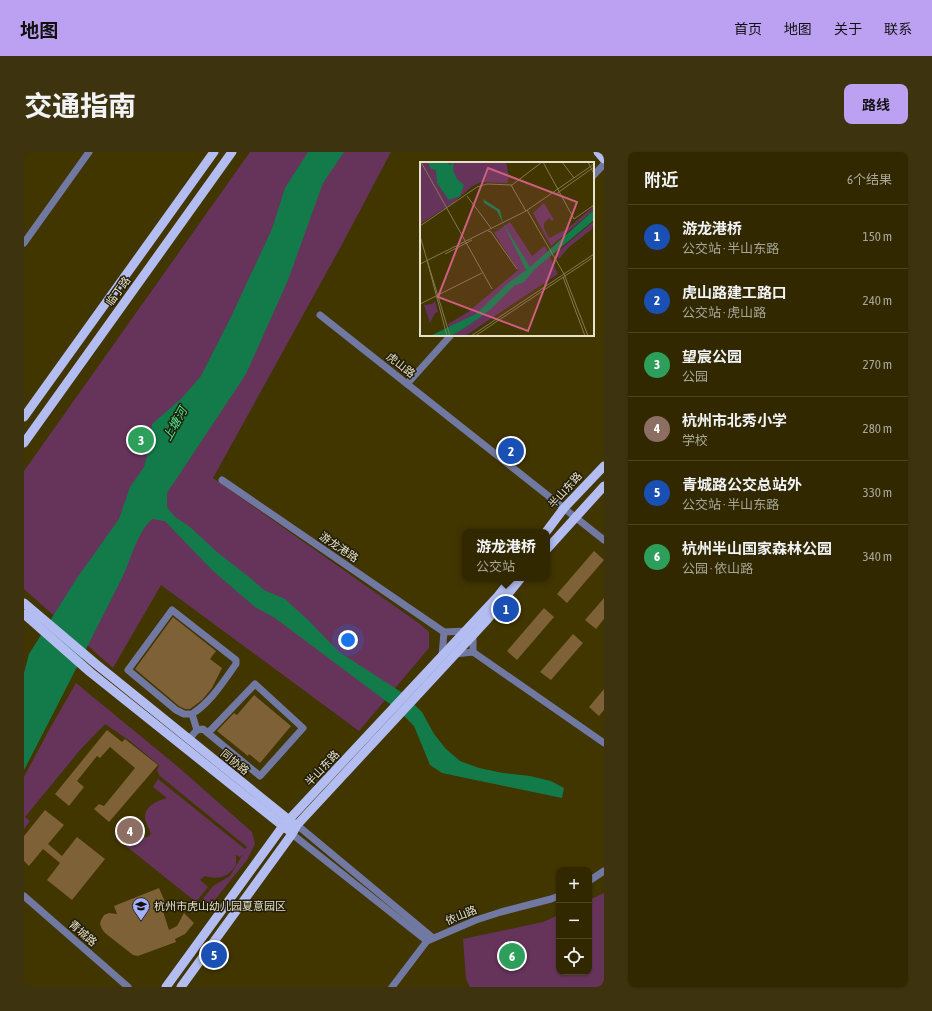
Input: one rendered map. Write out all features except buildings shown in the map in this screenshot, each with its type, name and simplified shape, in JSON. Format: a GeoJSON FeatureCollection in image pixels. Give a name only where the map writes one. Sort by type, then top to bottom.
{"type":"FeatureCollection","features":[{"type":"Feature","properties":{"kind":"main road","name":"临丁路"},"geometry":{"type":"LineString","coordinates":[[24,417],[214,152]]}},
{"type":"Feature","properties":{"kind":"main road","name":"临丁路"},"geometry":{"type":"LineString","coordinates":[[24,443],[232,152]]}},
{"type":"Feature","properties":{"kind":"main road"},"geometry":{"type":"LineString","coordinates":[[598,152],[604,159]]}},
{"type":"Feature","properties":{"kind":"main road","name":"半山东路"},"geometry":{"type":"LineString","coordinates":[[548,529],[564,508],[604,466]]}},
{"type":"Feature","properties":{"kind":"main road"},"geometry":{"type":"LineString","coordinates":[[550,546],[604,486]]}},
{"type":"Feature","properties":{"kind":"main road","name":"半山东路"},"geometry":{"type":"LineString","coordinates":[[166,987],[290,827],[410,696],[455,654],[469,633],[510,581]]}},
{"type":"Feature","properties":{"kind":"main road","name":"半山东路"},"geometry":{"type":"LineString","coordinates":[[410,696],[442,656],[501,603],[519,581]]}},
{"type":"Feature","properties":{"kind":"main road","name":"同协路"},"geometry":{"type":"LineString","coordinates":[[25,607],[188,739],[290,827]]}},
{"type":"Feature","properties":{"kind":"main road","name":"同协路"},"geometry":{"type":"LineString","coordinates":[[25,607],[90,672],[290,827]]}},
{"type":"Feature","properties":{"kind":"main road","name":"半山东路"},"geometry":{"type":"LineString","coordinates":[[182,987],[290,827]]}},
{"type":"Feature","properties":{"kind":"street"},"geometry":{"type":"LineString","coordinates":[[24,243],[89,152]]}},
{"type":"Feature","properties":{"kind":"street"},"geometry":{"type":"LineString","coordinates":[[594,175],[604,164]]}},
{"type":"Feature","properties":{"kind":"street","name":"虎山路"},"geometry":{"type":"LineString","coordinates":[[320,315],[564,508]]}},
{"type":"Feature","properties":{"kind":"street"},"geometry":{"type":"LineString","coordinates":[[408,384],[450,336]]}},
{"type":"Feature","properties":{"kind":"street","name":"游龙港路"},"geometry":{"type":"LineString","coordinates":[[222,480],[444,632]]}},
{"type":"Feature","properties":{"kind":"street"},"geometry":{"type":"LineString","coordinates":[[564,508],[604,540]]}},
{"type":"Feature","properties":{"kind":"street"},"geometry":{"type":"LineString","coordinates":[[172,610],[236,660],[236,664],[212,696],[201,709],[192,714],[184,714],[176,710],[128,670],[172,610]]}},
{"type":"Feature","properties":{"kind":"street"},"geometry":{"type":"LineString","coordinates":[[442,656],[444,632],[469,633],[473,652]]}},
{"type":"Feature","properties":{"kind":"street"},"geometry":{"type":"LineString","coordinates":[[455,654],[473,652],[604,743]]}},
{"type":"Feature","properties":{"kind":"street"},"geometry":{"type":"LineString","coordinates":[[188,739],[197,730],[203,730],[260,776],[303,728],[255,684],[208,733]]}},
{"type":"Feature","properties":{"kind":"street"},"geometry":{"type":"LineString","coordinates":[[192,714],[197,730]]}},
{"type":"Feature","properties":{"kind":"street","name":"同协路"},"geometry":{"type":"LineString","coordinates":[[290,827],[430,940]]}},
{"type":"Feature","properties":{"kind":"street"},"geometry":{"type":"LineString","coordinates":[[592,880],[604,871]]}},
{"type":"Feature","properties":{"kind":"street","name":"青城路"},"geometry":{"type":"LineString","coordinates":[[24,896],[128,987]]}},
{"type":"Feature","properties":{"kind":"street","name":"依山路"},"geometry":{"type":"LineString","coordinates":[[430,940],[501,912],[556,898]]}},
{"type":"Feature","properties":{"kind":"street"},"geometry":{"type":"LineString","coordinates":[[392,987],[430,940]]}},
{"type":"Feature","properties":{"kind":"shaded area"},"geometry":{"type":"Polygon","coordinates":[[[250,152],[391,152],[339,250],[213,478],[420,624],[429,632],[429,648],[359,731],[161,585],[113,668],[24,589],[24,471],[250,152]]]}},
{"type":"Feature","properties":{"kind":"shaded area"},"geometry":{"type":"Polygon","coordinates":[[[76,683],[177,766],[252,832],[255,844],[247,860],[209,907],[201,901],[213,886],[230,876],[243,854],[240,857],[236,855],[236,865],[227,875],[214,878],[205,876],[200,880],[208,887],[196,902],[116,838],[128,823],[147,838],[151,834],[145,819],[145,814],[149,807],[167,798],[153,787],[158,779],[245,849],[247,847],[160,776],[157,771],[159,765],[130,741],[105,724],[80,750],[25,817],[30,821],[24,829],[24,777],[76,683]]]}},
{"type":"Feature","properties":{"kind":"shaded area"},"geometry":{"type":"Polygon","coordinates":[[[604,893],[604,987],[470,987],[466,979],[463,939],[543,922],[556,916],[556,975],[592,975],[592,899],[604,893]]]}},
{"type":"Feature","properties":{"kind":"water","name":"上塘河"},"geometry":{"type":"Polygon","coordinates":[[[308,152],[344,152],[323,183],[288,280],[246,374],[167,493],[167,507],[175,517],[190,527],[217,552],[264,590],[285,599],[339,652],[401,692],[422,712],[434,734],[446,749],[460,761],[479,768],[551,781],[564,788],[562,798],[442,773],[430,765],[414,726],[398,710],[275,618],[255,607],[212,570],[165,521],[152,519],[142,532],[122,578],[24,770],[24,673],[29,654],[77,578],[119,519],[130,487],[144,467],[151,441],[152,424],[182,398],[201,376],[231,317],[272,229],[285,188],[308,152]]]}},
{"type":"Feature","properties":{"kind":"place","name":"望宸公园"},"geometry":{"type":"Point","coordinates":[141,440]}},
{"type":"Feature","properties":{"kind":"place","name":"虎山路建工路口"},"geometry":{"type":"Point","coordinates":[511,451]}},
{"type":"Feature","properties":{"kind":"place","name":"游龙港桥"},"geometry":{"type":"Point","coordinates":[506,609]}},
{"type":"Feature","properties":{"kind":"place","name":"杭州市北秀小学"},"geometry":{"type":"Point","coordinates":[130,831]}},
{"type":"Feature","properties":{"kind":"place","name":"杭州市虎山幼儿园夏意园区"},"geometry":{"type":"Point","coordinates":[141,921]}},
{"type":"Feature","properties":{"kind":"place","name":"青城路公交总站外"},"geometry":{"type":"Point","coordinates":[214,955]}},
{"type":"Feature","properties":{"kind":"place","name":"杭州半山国家森林公园"},"geometry":{"type":"Point","coordinates":[512,956]}}]}
